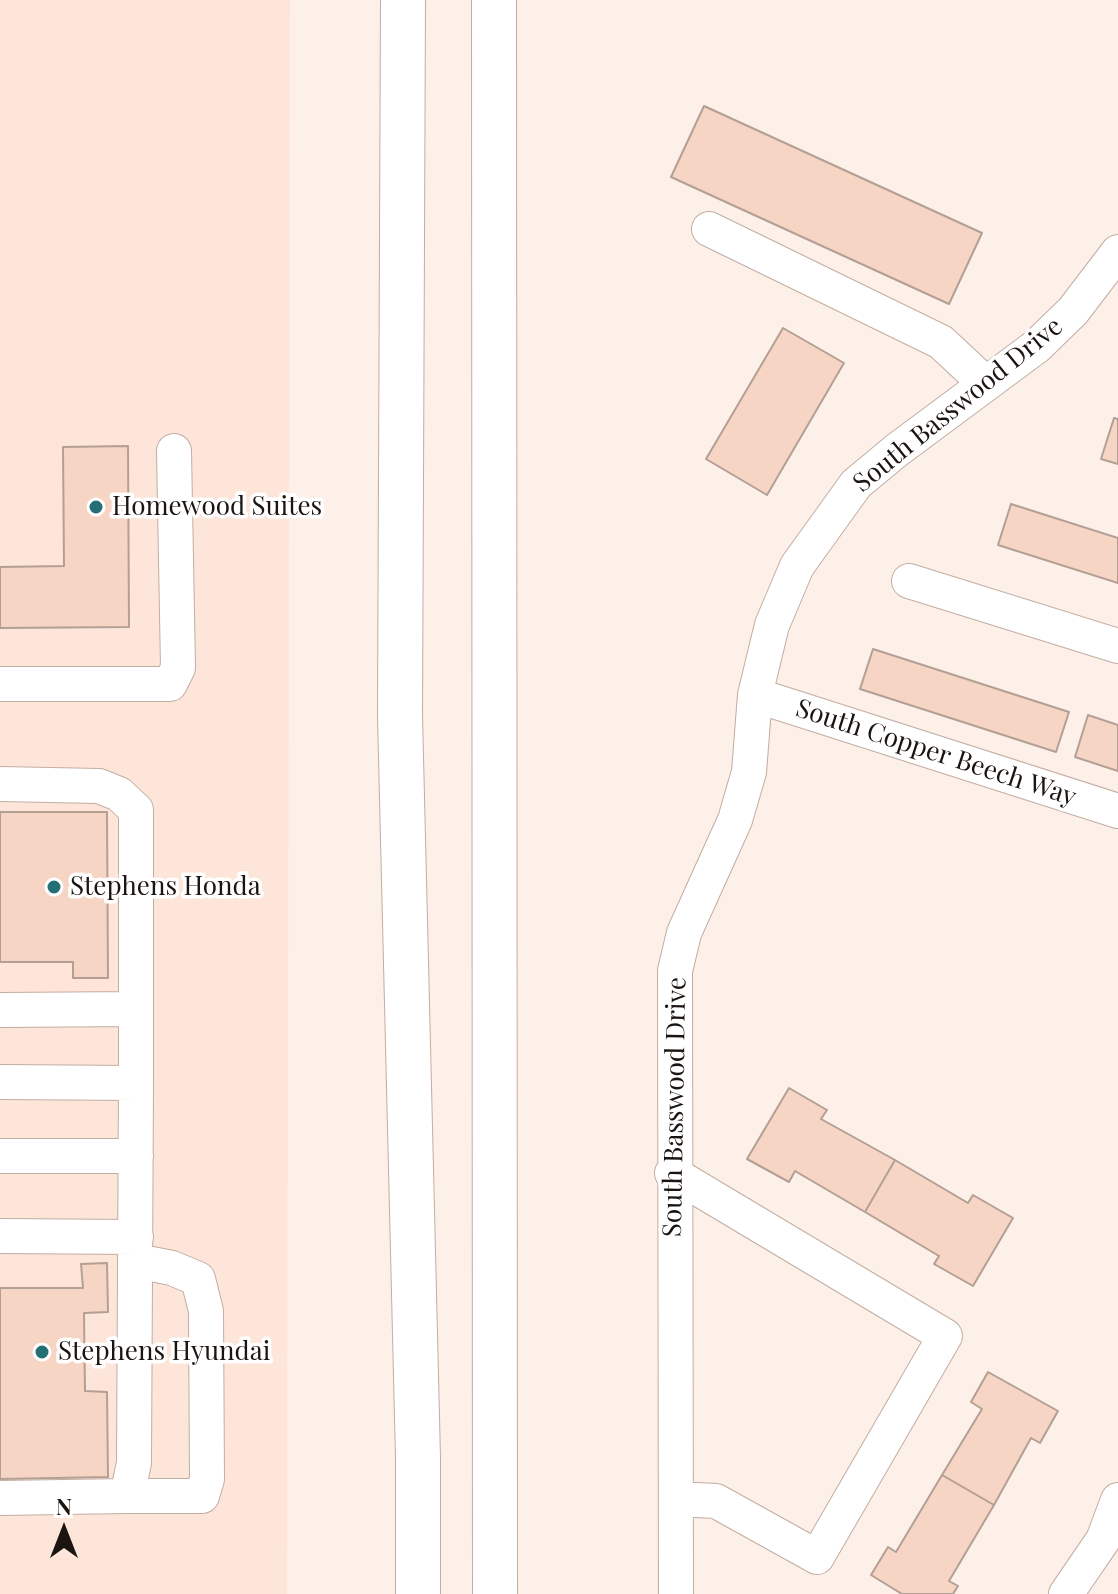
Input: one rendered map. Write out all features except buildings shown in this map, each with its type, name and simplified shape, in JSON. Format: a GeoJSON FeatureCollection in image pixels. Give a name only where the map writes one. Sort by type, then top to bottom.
{"type":"FeatureCollection","features":[{"type":"Feature","properties":{"kind":"highway"},"geometry":{"type":"LineString","coordinates":[[403,0],[400,715],[418,1458],[418,1594]]}},
{"type":"Feature","properties":{"kind":"highway"},"geometry":{"type":"LineString","coordinates":[[494,0],[496,1585]]}},
{"type":"Feature","properties":{"kind":"street"},"geometry":{"type":"LineString","coordinates":[[709,229],[941,342],[986,384]]}},
{"type":"Feature","properties":{"kind":"street","name":"South Basswood Drive"},"geometry":{"type":"LineString","coordinates":[[676,1594],[672,1173],[675,971],[689,921],[735,820],[745,784],[763,653],[781,597],[810,546],[841,502],[874,467],[1037,346],[1073,311],[1118,252]]}},
{"type":"Feature","properties":{"kind":"street"},"geometry":{"type":"LineString","coordinates":[[0,684],[170,684],[178,668],[174,451]]}},
{"type":"Feature","properties":{"kind":"street"},"geometry":{"type":"LineString","coordinates":[[909,581],[1118,646]]}},
{"type":"Feature","properties":{"kind":"street","name":"South Copper Beech Way"},"geometry":{"type":"LineString","coordinates":[[755,695],[1118,811]]}},
{"type":"Feature","properties":{"kind":"street"},"geometry":{"type":"LineString","coordinates":[[0,784],[99,786],[119,794],[136,810],[134,1463],[127,1496]]}},
{"type":"Feature","properties":{"kind":"street"},"geometry":{"type":"LineString","coordinates":[[0,1010],[136,1009]]}},
{"type":"Feature","properties":{"kind":"street"},"geometry":{"type":"LineString","coordinates":[[0,1082],[136,1083]]}},
{"type":"Feature","properties":{"kind":"street"},"geometry":{"type":"LineString","coordinates":[[0,1156],[136,1156]]}},
{"type":"Feature","properties":{"kind":"street"},"geometry":{"type":"LineString","coordinates":[[672,1173],[945,1336],[817,1557],[716,1501],[677,1499]]}},
{"type":"Feature","properties":{"kind":"street"},"geometry":{"type":"LineString","coordinates":[[0,1236],[136,1249],[198,1279],[206,1311],[207,1479],[202,1496],[0,1498]]}},
{"type":"Feature","properties":{"kind":"street"},"geometry":{"type":"LineString","coordinates":[[1066,1594],[1103,1540],[1118,1500]]}},
{"type":"Feature","properties":{"kind":"shaded area"},"geometry":{"type":"Polygon","coordinates":[[[0,0],[290,0],[287,1594],[0,1594],[0,0]]]}},
{"type":"Feature","properties":{"kind":"place","name":"Homewood Suites"},"geometry":{"type":"Point","coordinates":[96,507]}},
{"type":"Feature","properties":{"kind":"place","name":"Stephens Honda"},"geometry":{"type":"Point","coordinates":[54,887]}},
{"type":"Feature","properties":{"kind":"place","name":"Stephens Hyundai"},"geometry":{"type":"Point","coordinates":[42,1352]}}]}
